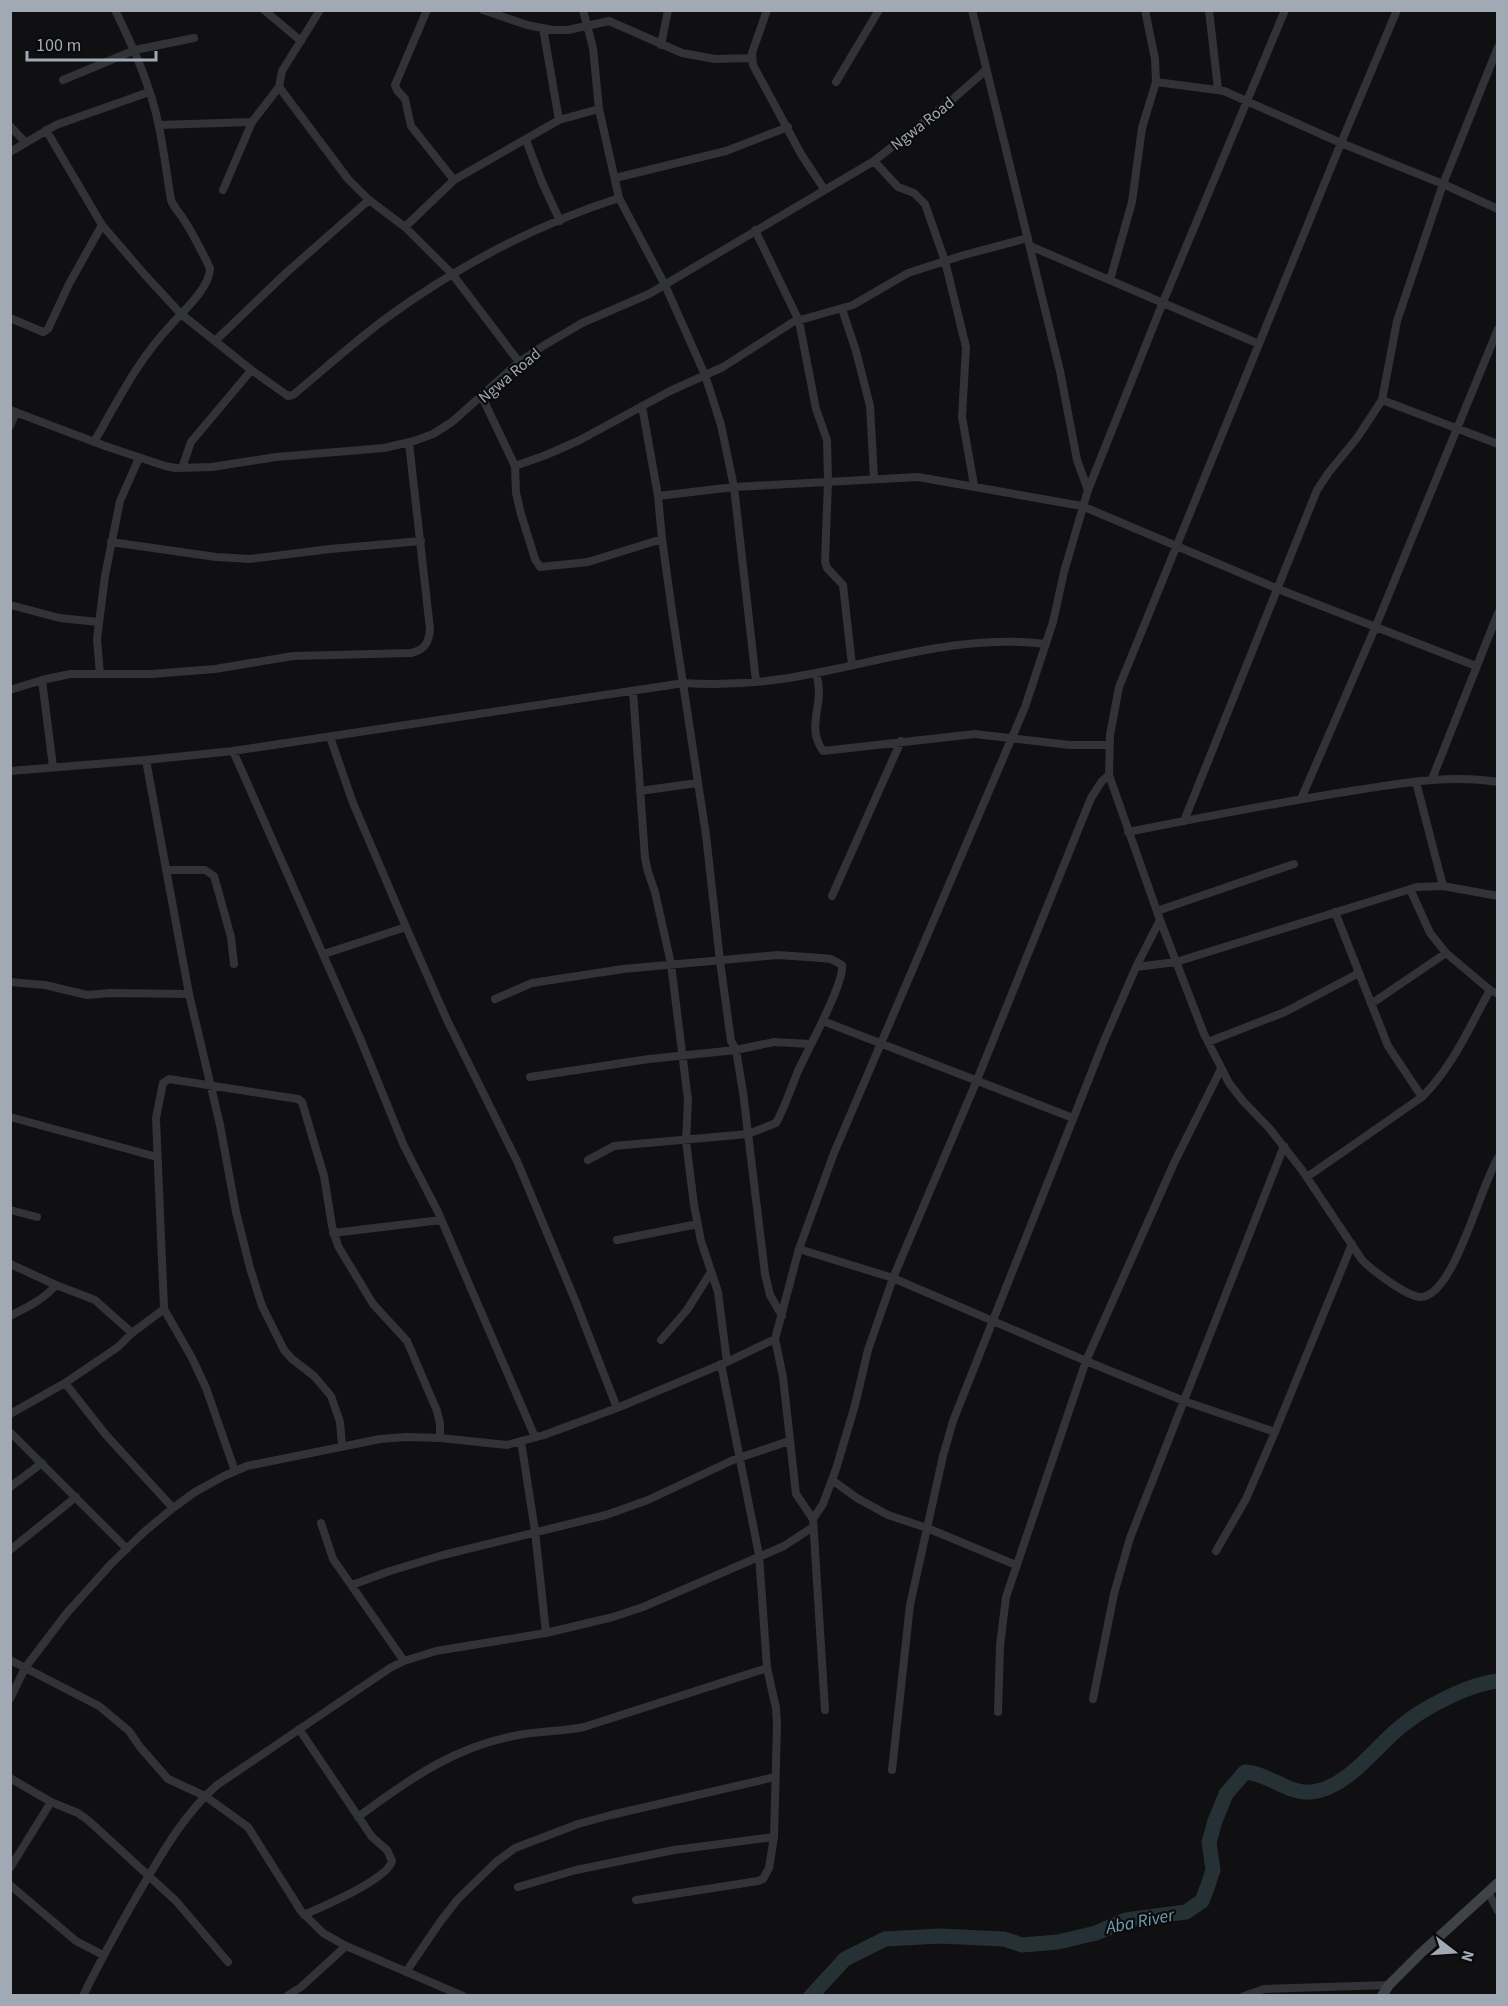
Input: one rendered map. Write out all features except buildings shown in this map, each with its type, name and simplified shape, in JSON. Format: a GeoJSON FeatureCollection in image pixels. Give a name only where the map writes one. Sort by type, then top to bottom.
{"type":"FeatureCollection","features":[{"type":"Feature","properties":{"kind":"street"},"geometry":{"type":"LineString","coordinates":[[94,442],[147,355],[206,282],[210,268],[182,215],[173,207],[159,125],[135,50],[115,10]]}},
{"type":"Feature","properties":{"kind":"street"},"geometry":{"type":"LineString","coordinates":[[264,10],[301,41]]}},
{"type":"Feature","properties":{"kind":"street"},"geometry":{"type":"LineString","coordinates":[[223,190],[252,122],[279,87],[282,71],[320,10]]}},
{"type":"Feature","properties":{"kind":"street"},"geometry":{"type":"LineString","coordinates":[[427,10],[395,85],[405,99],[411,126],[454,180]]}},
{"type":"Feature","properties":{"kind":"street"},"geometry":{"type":"LineString","coordinates":[[483,10],[543,28],[568,30],[609,21],[661,45],[698,57],[751,58]]}},
{"type":"Feature","properties":{"kind":"street"},"geometry":{"type":"LineString","coordinates":[[583,10],[593,48],[599,109],[619,198],[665,285],[705,375],[726,446],[734,487],[756,681]]}},
{"type":"Feature","properties":{"kind":"street"},"geometry":{"type":"LineString","coordinates":[[609,21],[610,10]]}},
{"type":"Feature","properties":{"kind":"street"},"geometry":{"type":"LineString","coordinates":[[661,45],[668,10]]}},
{"type":"Feature","properties":{"kind":"street"},"geometry":{"type":"LineString","coordinates":[[767,10],[751,58],[809,168],[824,189]]}},
{"type":"Feature","properties":{"kind":"street"},"geometry":{"type":"LineString","coordinates":[[836,82],[879,10]]}},
{"type":"Feature","properties":{"kind":"street"},"geometry":{"type":"LineString","coordinates":[[972,10],[1060,370],[1077,460],[1088,490]]}},
{"type":"Feature","properties":{"kind":"street"},"geometry":{"type":"LineString","coordinates":[[1110,280],[1132,202],[1142,128],[1156,82],[1155,58],[1145,10]]}},
{"type":"Feature","properties":{"kind":"street"},"geometry":{"type":"LineString","coordinates":[[1209,10],[1218,89]]}},
{"type":"Feature","properties":{"kind":"street"},"geometry":{"type":"LineString","coordinates":[[825,1710],[813,1523],[796,1494],[783,1377],[775,1338],[799,1249],[834,1153],[1012,738],[1046,644],[1088,490],[1163,302],[1285,10]]}},
{"type":"Feature","properties":{"kind":"street"},"geometry":{"type":"LineString","coordinates":[[1397,10],[1119,687],[1109,745],[1109,775],[1160,920],[1208,1042],[1221,1069],[1243,1101],[1284,1146],[1307,1177],[1362,1260],[1378,1275],[1420,1297],[1430,1294],[1444,1280],[1471,1228],[1484,1185],[1497,1158]]}},
{"type":"Feature","properties":{"kind":"street"},"geometry":{"type":"LineString","coordinates":[[543,28],[559,120]]}},
{"type":"Feature","properties":{"kind":"street"},"geometry":{"type":"LineString","coordinates":[[63,80],[135,50],[194,38]]}},
{"type":"Feature","properties":{"kind":"street"},"geometry":{"type":"LineString","coordinates":[[1184,820],[1323,480],[1357,438],[1382,400],[1397,321],[1443,184],[1497,48]]}},
{"type":"Feature","properties":{"kind":"street","name":"Ngwa Road"},"geometry":{"type":"LineString","coordinates":[[13,411],[140,458],[165,466],[182,468],[212,467],[276,457],[384,448],[409,442],[444,429],[519,362],[582,323],[649,294],[710,260],[755,230],[873,160],[953,99],[986,70]]}},
{"type":"Feature","properties":{"kind":"street"},"geometry":{"type":"LineString","coordinates":[[1156,82],[1218,89],[1497,209]]}},
{"type":"Feature","properties":{"kind":"street"},"geometry":{"type":"LineString","coordinates":[[279,87],[348,179],[369,200],[405,226],[453,275],[519,362]]}},
{"type":"Feature","properties":{"kind":"street"},"geometry":{"type":"LineString","coordinates":[[10,152],[65,121],[149,92]]}},
{"type":"Feature","properties":{"kind":"street"},"geometry":{"type":"LineString","coordinates":[[405,226],[454,180],[559,120],[599,109]]}},
{"type":"Feature","properties":{"kind":"street"},"geometry":{"type":"LineString","coordinates":[[159,125],[252,122]]}},
{"type":"Feature","properties":{"kind":"street"},"geometry":{"type":"LineString","coordinates":[[10,126],[25,142]]}},
{"type":"Feature","properties":{"kind":"street"},"geometry":{"type":"LineString","coordinates":[[615,178],[726,151],[788,128]]}},
{"type":"Feature","properties":{"kind":"street"},"geometry":{"type":"LineString","coordinates":[[46,130],[102,225],[181,314],[288,396],[293,395],[385,319],[483,256],[560,221],[619,198]]}},
{"type":"Feature","properties":{"kind":"street"},"geometry":{"type":"LineString","coordinates":[[526,140],[560,221]]}},
{"type":"Feature","properties":{"kind":"street"},"geometry":{"type":"LineString","coordinates":[[873,160],[898,187],[914,193],[925,204],[945,261],[966,347],[962,417],[974,485]]}},
{"type":"Feature","properties":{"kind":"street"},"geometry":{"type":"LineString","coordinates":[[215,341],[287,272],[369,200]]}},
{"type":"Feature","properties":{"kind":"street"},"geometry":{"type":"LineString","coordinates":[[10,318],[38,331],[43,332],[48,328],[102,225]]}},
{"type":"Feature","properties":{"kind":"street"},"geometry":{"type":"LineString","coordinates":[[755,230],[799,321],[816,409],[827,440],[825,562],[827,568],[843,585],[852,665]]}},
{"type":"Feature","properties":{"kind":"street"},"geometry":{"type":"LineString","coordinates":[[515,466],[580,440],[642,406],[723,367],[786,326],[843,309],[870,296],[900,277],[945,261],[1029,242],[1258,344]]}},
{"type":"Feature","properties":{"kind":"street"},"geometry":{"type":"LineString","coordinates":[[843,309],[870,406],[873,478]]}},
{"type":"Feature","properties":{"kind":"street"},"geometry":{"type":"LineString","coordinates":[[1301,798],[1375,628],[1497,329]]}},
{"type":"Feature","properties":{"kind":"street"},"geometry":{"type":"LineString","coordinates":[[182,468],[191,442],[250,369]]}},
{"type":"Feature","properties":{"kind":"street"},"geometry":{"type":"LineString","coordinates":[[482,397],[515,466],[516,493],[521,514],[535,560],[540,567],[588,562],[662,538]]}},
{"type":"Feature","properties":{"kind":"street"},"geometry":{"type":"LineString","coordinates":[[1382,400],[1497,444]]}},
{"type":"Feature","properties":{"kind":"street"},"geometry":{"type":"LineString","coordinates":[[642,406],[658,496],[662,538],[706,835],[731,1041],[736,1050],[748,1134],[765,1274],[770,1295],[782,1316]]}},
{"type":"Feature","properties":{"kind":"street"},"geometry":{"type":"LineString","coordinates":[[10,426],[13,411]]}},
{"type":"Feature","properties":{"kind":"street"},"geometry":{"type":"LineString","coordinates":[[10,690],[60,675],[152,674],[215,669],[293,656],[417,652],[426,645],[429,637],[421,541],[409,442]]}},
{"type":"Feature","properties":{"kind":"street"},"geometry":{"type":"LineString","coordinates":[[100,674],[97,652],[98,622],[111,542],[120,501],[140,458]]}},
{"type":"Feature","properties":{"kind":"street"},"geometry":{"type":"LineString","coordinates":[[658,496],[734,487],[918,477],[974,485],[1082,506],[1278,589],[1476,666]]}},
{"type":"Feature","properties":{"kind":"street"},"geometry":{"type":"LineString","coordinates":[[111,542],[216,557],[250,559],[421,541]]}},
{"type":"Feature","properties":{"kind":"street"},"geometry":{"type":"LineString","coordinates":[[10,605],[60,618],[98,622]]}},
{"type":"Feature","properties":{"kind":"street"},"geometry":{"type":"LineString","coordinates":[[1432,779],[1497,613]]}},
{"type":"Feature","properties":{"kind":"street"},"geometry":{"type":"LineString","coordinates":[[10,771],[233,751],[684,683],[719,684],[816,673],[905,653],[965,643],[1004,640],[1046,644]]}},
{"type":"Feature","properties":{"kind":"street"},"geometry":{"type":"LineString","coordinates":[[816,673],[819,693],[814,727],[818,744],[823,751],[967,734],[1070,745],[1109,745]]}},
{"type":"Feature","properties":{"kind":"street"},"geometry":{"type":"LineString","coordinates":[[42,680],[53,767]]}},
{"type":"Feature","properties":{"kind":"street"},"geometry":{"type":"LineString","coordinates":[[633,691],[648,872],[656,892],[671,964],[688,1100],[686,1141],[698,1224],[720,1301],[724,1363],[759,1555],[767,1668],[776,1708],[778,1759],[774,1837],[769,1868],[763,1879],[636,1900]]}},
{"type":"Feature","properties":{"kind":"street"},"geometry":{"type":"LineString","coordinates":[[330,737],[353,803],[406,927],[480,1088],[517,1161],[617,1408]]}},
{"type":"Feature","properties":{"kind":"street"},"geometry":{"type":"LineString","coordinates":[[832,896],[901,741]]}},
{"type":"Feature","properties":{"kind":"street"},"geometry":{"type":"LineString","coordinates":[[233,751],[324,954],[404,1146],[441,1220],[535,1437]]}},
{"type":"Feature","properties":{"kind":"street"},"geometry":{"type":"LineString","coordinates":[[146,760],[189,994],[211,1084],[236,1212],[262,1306],[284,1350],[314,1376],[331,1396],[340,1422],[342,1448]]}},
{"type":"Feature","properties":{"kind":"street"},"geometry":{"type":"LineString","coordinates":[[83,1995],[149,1875],[177,1831],[205,1796],[217,1785],[299,1728],[390,1668],[436,1651],[546,1633],[613,1617],[643,1607],[784,1546],[813,1523],[832,1480],[855,1405],[868,1350],[893,1278],[977,1080],[1091,798],[1102,781],[1109,775]]}},
{"type":"Feature","properties":{"kind":"street"},"geometry":{"type":"LineString","coordinates":[[1128,832],[1301,798],[1432,779],[1481,779],[1497,782]]}},
{"type":"Feature","properties":{"kind":"street"},"geometry":{"type":"LineString","coordinates":[[1416,782],[1443,886]]}},
{"type":"Feature","properties":{"kind":"street"},"geometry":{"type":"LineString","coordinates":[[640,791],[698,783]]}},
{"type":"Feature","properties":{"kind":"street"},"geometry":{"type":"LineString","coordinates":[[1157,911],[1294,864]]}},
{"type":"Feature","properties":{"kind":"street"},"geometry":{"type":"LineString","coordinates":[[166,870],[205,870],[214,876],[231,937],[234,963]]}},
{"type":"Feature","properties":{"kind":"street"},"geometry":{"type":"LineString","coordinates":[[1136,967],[1176,962],[1410,889],[1443,886],[1497,896]]}},
{"type":"Feature","properties":{"kind":"street"},"geometry":{"type":"LineString","coordinates":[[1307,1177],[1422,1097],[1433,1086],[1494,992],[1446,953],[1430,933],[1410,889]]}},
{"type":"Feature","properties":{"kind":"street"},"geometry":{"type":"LineString","coordinates":[[1335,912],[1388,1046],[1422,1097]]}},
{"type":"Feature","properties":{"kind":"street"},"geometry":{"type":"LineString","coordinates":[[892,1770],[910,1605],[953,1421],[1073,1118],[1136,967],[1160,920]]}},
{"type":"Feature","properties":{"kind":"street"},"geometry":{"type":"LineString","coordinates":[[324,954],[406,927]]}},
{"type":"Feature","properties":{"kind":"street"},"geometry":{"type":"LineString","coordinates":[[1371,1004],[1446,953]]}},
{"type":"Feature","properties":{"kind":"street"},"geometry":{"type":"LineString","coordinates":[[495,999],[521,986],[544,980],[671,964],[790,956],[821,957],[839,963],[843,968],[823,1021],[810,1044],[776,1123],[748,1134],[614,1146],[588,1160]]}},
{"type":"Feature","properties":{"kind":"street"},"geometry":{"type":"LineString","coordinates":[[1208,1042],[1285,1012],[1359,974]]}},
{"type":"Feature","properties":{"kind":"street"},"geometry":{"type":"LineString","coordinates":[[10,982],[36,984],[87,995],[189,994]]}},
{"type":"Feature","properties":{"kind":"street"},"geometry":{"type":"LineString","coordinates":[[823,1021],[1073,1118]]}},
{"type":"Feature","properties":{"kind":"street"},"geometry":{"type":"LineString","coordinates":[[530,1077],[682,1055],[736,1050],[774,1042],[810,1044]]}},
{"type":"Feature","properties":{"kind":"street"},"geometry":{"type":"LineString","coordinates":[[998,1712],[1000,1646],[1006,1597],[1086,1361],[1175,1161],[1221,1069]]}},
{"type":"Feature","properties":{"kind":"street"},"geometry":{"type":"LineString","coordinates":[[236,1471],[206,1388],[164,1309],[156,1118],[165,1080],[211,1084],[298,1099],[302,1102],[324,1176],[333,1233],[343,1257],[373,1304],[402,1333],[412,1349],[437,1411],[440,1438]]}},
{"type":"Feature","properties":{"kind":"street"},"geometry":{"type":"LineString","coordinates":[[10,1117],[158,1157]]}},
{"type":"Feature","properties":{"kind":"street"},"geometry":{"type":"LineString","coordinates":[[1093,1699],[1114,1594],[1130,1538],[1284,1146]]}},
{"type":"Feature","properties":{"kind":"street"},"geometry":{"type":"LineString","coordinates":[[10,1210],[37,1217]]}},
{"type":"Feature","properties":{"kind":"street"},"geometry":{"type":"LineString","coordinates":[[333,1233],[441,1220]]}},
{"type":"Feature","properties":{"kind":"street"},"geometry":{"type":"LineString","coordinates":[[617,1240],[698,1224]]}},
{"type":"Feature","properties":{"kind":"street"},"geometry":{"type":"LineString","coordinates":[[1216,1551],[1246,1499],[1352,1244]]}},
{"type":"Feature","properties":{"kind":"street"},"geometry":{"type":"LineString","coordinates":[[799,1249],[893,1278],[1184,1401],[1275,1432]]}},
{"type":"Feature","properties":{"kind":"street"},"geometry":{"type":"LineString","coordinates":[[10,1264],[94,1300],[132,1333]]}},
{"type":"Feature","properties":{"kind":"street"},"geometry":{"type":"LineString","coordinates":[[661,1340],[687,1310],[711,1272]]}},
{"type":"Feature","properties":{"kind":"street"},"geometry":{"type":"LineString","coordinates":[[10,1316],[36,1303],[56,1285]]}},
{"type":"Feature","properties":{"kind":"street"},"geometry":{"type":"LineString","coordinates":[[10,1414],[64,1383],[118,1347],[132,1333],[164,1309]]}},
{"type":"Feature","properties":{"kind":"street"},"geometry":{"type":"LineString","coordinates":[[10,1699],[25,1668],[66,1614],[127,1549],[144,1532],[195,1492],[236,1471],[247,1466],[380,1439],[440,1438],[507,1445],[617,1408],[724,1363],[775,1338]]}},
{"type":"Feature","properties":{"kind":"street"},"geometry":{"type":"LineString","coordinates":[[64,1383],[106,1435],[173,1508]]}},
{"type":"Feature","properties":{"kind":"street"},"geometry":{"type":"LineString","coordinates":[[10,1432],[127,1549]]}},
{"type":"Feature","properties":{"kind":"street"},"geometry":{"type":"LineString","coordinates":[[521,1441],[535,1532],[546,1633]]}},
{"type":"Feature","properties":{"kind":"street"},"geometry":{"type":"LineString","coordinates":[[352,1586],[390,1571],[443,1555],[500,1543],[617,1512],[740,1457],[789,1441]]}},
{"type":"Feature","properties":{"kind":"street"},"geometry":{"type":"LineString","coordinates":[[10,1487],[42,1462]]}},
{"type":"Feature","properties":{"kind":"street"},"geometry":{"type":"LineString","coordinates":[[832,1480],[888,1515],[927,1528],[1016,1565]]}},
{"type":"Feature","properties":{"kind":"street"},"geometry":{"type":"LineString","coordinates":[[10,1550],[76,1497]]}},
{"type":"Feature","properties":{"kind":"street"},"geometry":{"type":"LineString","coordinates":[[321,1523],[333,1559],[404,1662]]}},
{"type":"Feature","properties":{"kind":"street"},"geometry":{"type":"LineString","coordinates":[[10,1660],[99,1706],[129,1731],[168,1779],[205,1796],[248,1827],[304,1915],[323,1933],[346,1946],[463,1995]]}},
{"type":"Feature","properties":{"kind":"street"},"geometry":{"type":"LineString","coordinates":[[358,1817],[411,1778],[467,1749],[525,1734],[584,1727],[767,1668]]}},
{"type":"Feature","properties":{"kind":"street"},"geometry":{"type":"LineString","coordinates":[[299,1728],[372,1837],[391,1856],[391,1865],[384,1873],[304,1915]]}},
{"type":"Feature","properties":{"kind":"street"},"geometry":{"type":"LineString","coordinates":[[406,1972],[458,1899],[496,1862],[515,1848],[579,1824],[611,1815],[776,1777]]}},
{"type":"Feature","properties":{"kind":"street"},"geometry":{"type":"LineString","coordinates":[[10,1778],[89,1821],[176,1900],[228,1962]]}},
{"type":"Feature","properties":{"kind":"street"},"geometry":{"type":"LineString","coordinates":[[10,1868],[51,1802]]}},
{"type":"Feature","properties":{"kind":"street"},"geometry":{"type":"LineString","coordinates":[[518,1887],[576,1870],[674,1850],[774,1837]]}},
{"type":"Feature","properties":{"kind":"street"},"geometry":{"type":"LineString","coordinates":[[1382,1995],[1389,1985],[1497,1883]]}},
{"type":"Feature","properties":{"kind":"street"},"geometry":{"type":"LineString","coordinates":[[10,1885],[76,1941],[103,1955]]}},
{"type":"Feature","properties":{"kind":"street"},"geometry":{"type":"LineString","coordinates":[[1488,1892],[1497,1911]]}},
{"type":"Feature","properties":{"kind":"street"},"geometry":{"type":"LineString","coordinates":[[287,1995],[301,1987],[346,1946]]}},
{"type":"Feature","properties":{"kind":"street"},"geometry":{"type":"LineString","coordinates":[[1244,1995],[1264,1989],[1389,1985]]}},
{"type":"Feature","properties":{"kind":"waterway","name":"Aba River"},"geometry":{"type":"LineString","coordinates":[[811,1996],[845,1959],[885,1939],[940,1936],[1004,1939],[1022,1945],[1058,1942],[1096,1933],[1126,1920],[1186,1912],[1202,1901],[1213,1870],[1209,1842],[1215,1821],[1226,1794],[1245,1772],[1303,1792],[1324,1789],[1348,1776],[1399,1728],[1420,1713],[1459,1692],[1498,1681]]}}]}
